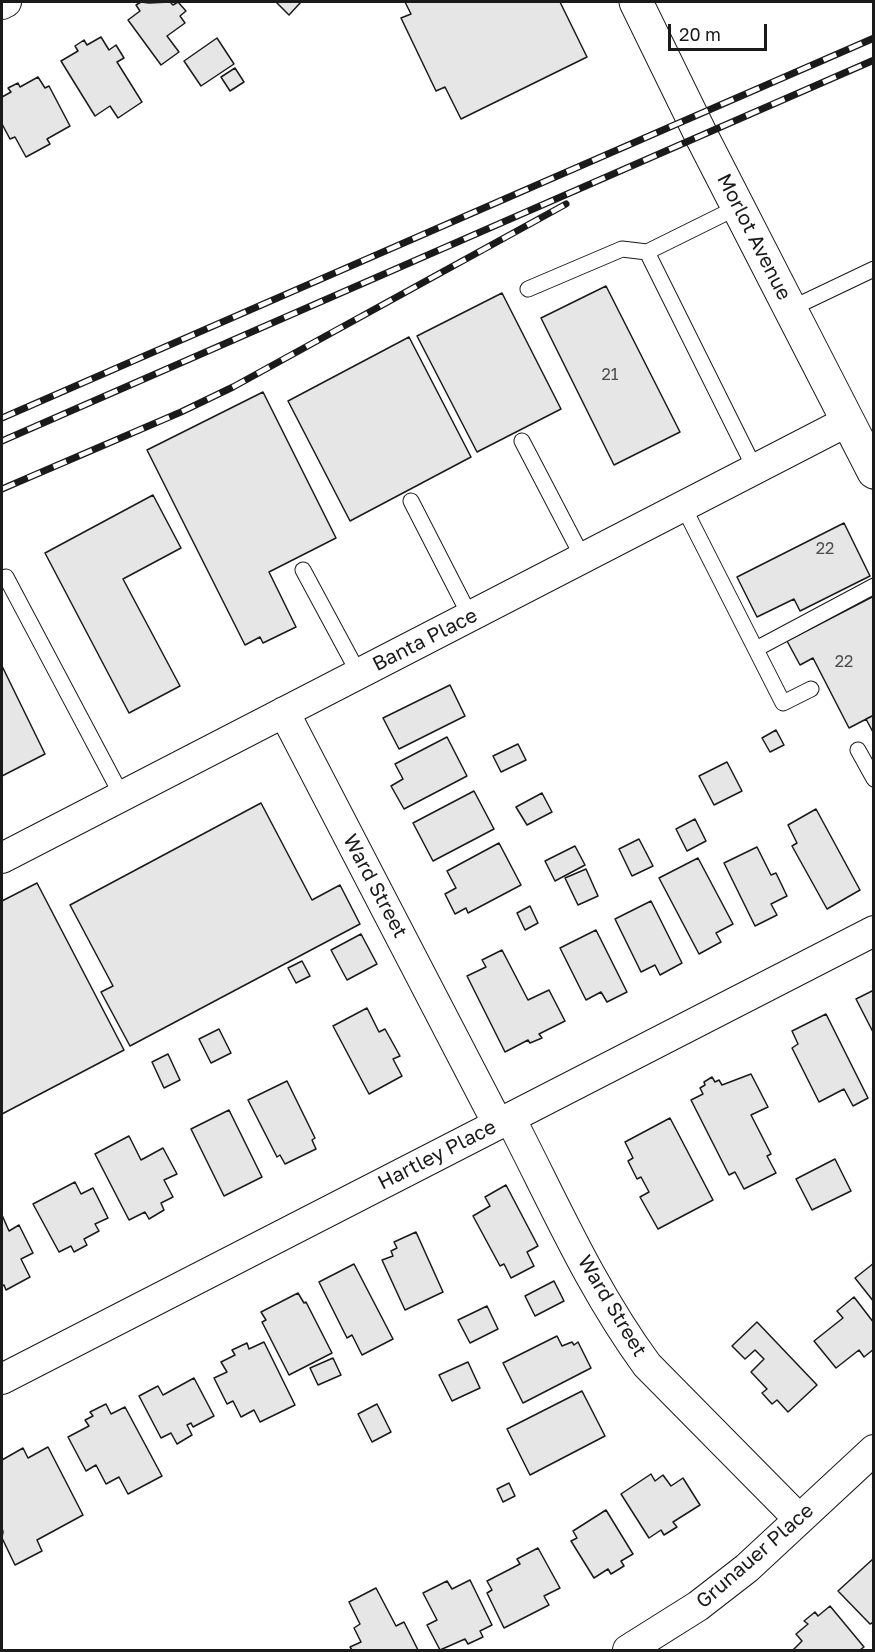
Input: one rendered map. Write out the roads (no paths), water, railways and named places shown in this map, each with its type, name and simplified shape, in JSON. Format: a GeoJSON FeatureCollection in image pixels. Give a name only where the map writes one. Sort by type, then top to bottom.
{"type":"FeatureCollection","features":[{"type":"Feature","properties":{"kind":"street"},"geometry":{"type":"LineString","coordinates":[[2,4],[6,2]]}},
{"type":"Feature","properties":{"kind":"street","name":"Morlot Avenue"},"geometry":{"type":"LineString","coordinates":[[636,2],[873,472]]}},
{"type":"Feature","properties":{"kind":"street","name":"Banta Place"},"geometry":{"type":"LineString","coordinates":[[2,858],[848,421]]}},
{"type":"Feature","properties":{"kind":"street","name":"Ward Street"},"geometry":{"type":"LineString","coordinates":[[284,712],[504,1121],[628,1339],[647,1365],[799,1519]]}},
{"type":"Feature","properties":{"kind":"street","name":"Hartley Place"},"geometry":{"type":"LineString","coordinates":[[2,1379],[873,931]]}},
{"type":"Feature","properties":{"kind":"street","name":"Grunauer Place"},"geometry":{"type":"LineString","coordinates":[[628,1650],[706,1600],[747,1568],[873,1450]]}},
{"type":"Feature","properties":{"kind":"lane"},"geometry":{"type":"LineString","coordinates":[[528,289],[622,249],[647,252],[738,207]]}},
{"type":"Feature","properties":{"kind":"lane"},"geometry":{"type":"LineString","coordinates":[[647,252],[755,469]]}},
{"type":"Feature","properties":{"kind":"lane"},"geometry":{"type":"LineString","coordinates":[[790,309],[873,269]]}},
{"type":"Feature","properties":{"kind":"lane"},"geometry":{"type":"LineString","coordinates":[[522,441],[583,558]]}},
{"type":"Feature","properties":{"kind":"lane"},"geometry":{"type":"LineString","coordinates":[[411,501],[470,616]]}},
{"type":"Feature","properties":{"kind":"lane"},"geometry":{"type":"LineString","coordinates":[[683,506],[783,703],[811,689]]}},
{"type":"Feature","properties":{"kind":"lane"},"geometry":{"type":"LineString","coordinates":[[303,570],[359,674]]}},
{"type":"Feature","properties":{"kind":"lane"},"geometry":{"type":"LineString","coordinates":[[6,577],[122,796]]}},
{"type":"Feature","properties":{"kind":"lane"},"geometry":{"type":"LineString","coordinates":[[756,649],[873,586]]}},
{"type":"Feature","properties":{"kind":"lane"},"geometry":{"type":"LineString","coordinates":[[858,750],[873,779]]}},
{"type":"Feature","properties":{"kind":"railway"},"geometry":{"type":"LineString","coordinates":[[2,418],[874,38]]}},
{"type":"Feature","properties":{"kind":"railway"},"geometry":{"type":"LineString","coordinates":[[2,441],[874,60]]}},
{"type":"Feature","properties":{"kind":"railway"},"geometry":{"type":"LineString","coordinates":[[2,489],[181,412],[233,387],[566,204]]}}]}
